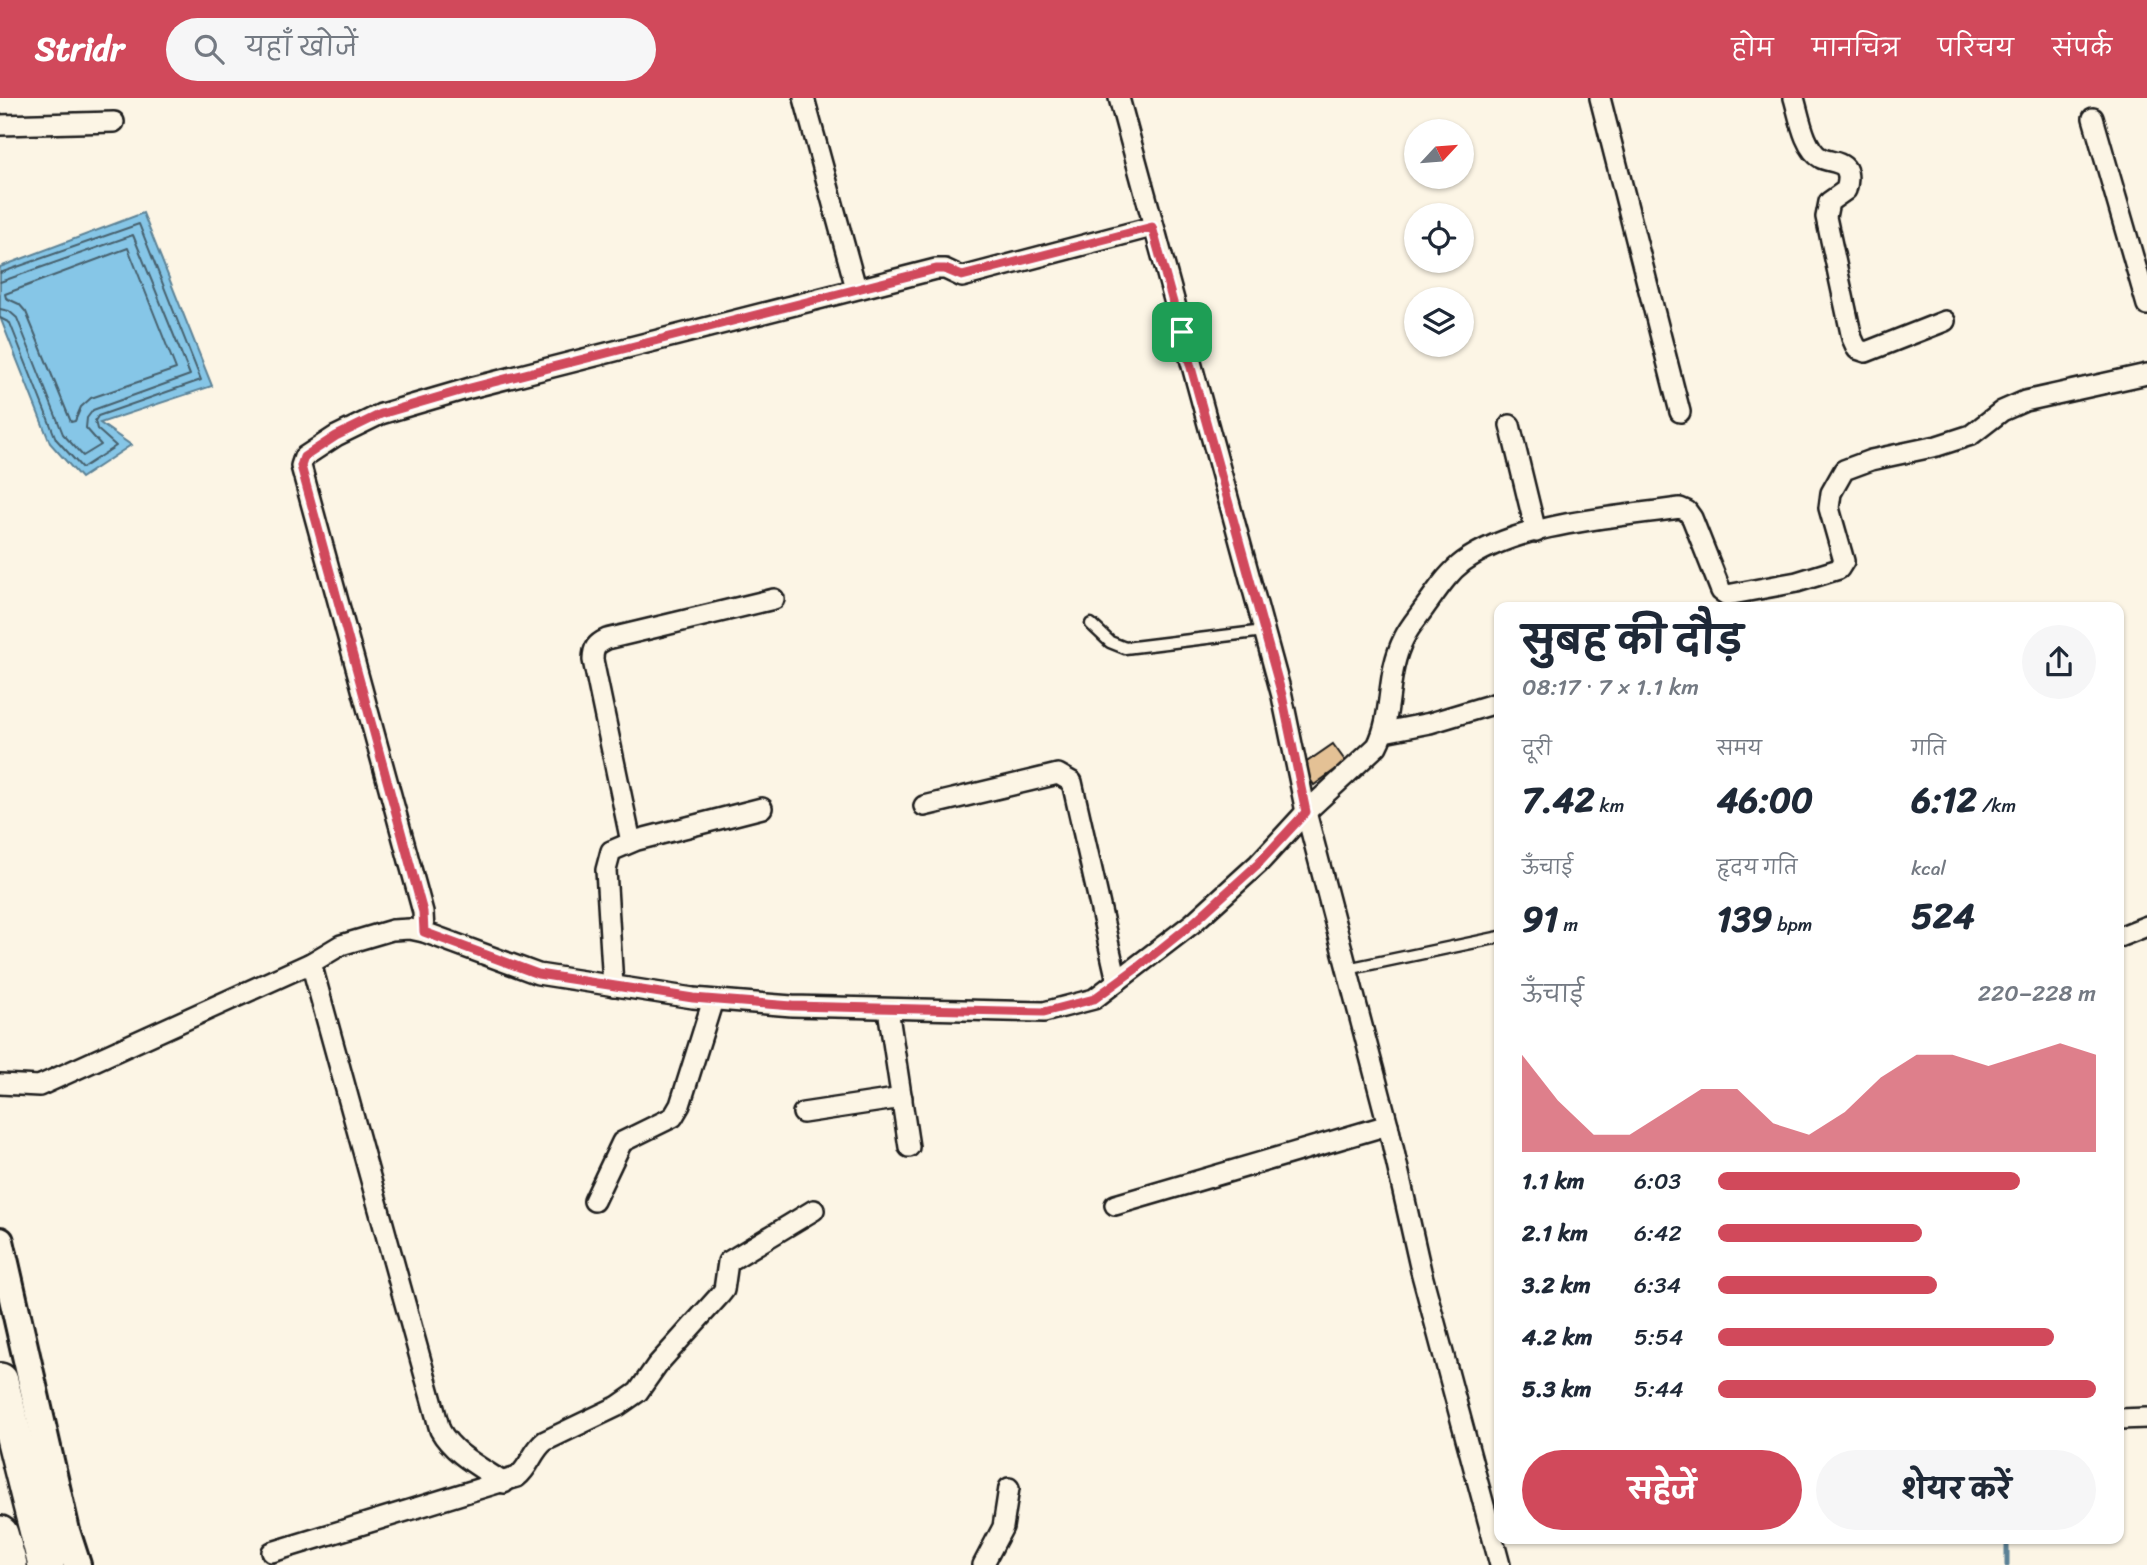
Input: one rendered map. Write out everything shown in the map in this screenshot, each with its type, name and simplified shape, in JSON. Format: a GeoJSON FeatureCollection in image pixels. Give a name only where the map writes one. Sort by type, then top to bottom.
{"type":"FeatureCollection","features":[{"type":"Feature","properties":{"kind":"highway"},"geometry":{"type":"LineString","coordinates":[[0,1381],[46,1565]]}},
{"type":"Feature","properties":{"kind":"highway"},"geometry":{"type":"LineString","coordinates":[[0,1534],[9,1565]]}},
{"type":"Feature","properties":{"kind":"street"},"geometry":{"type":"LineString","coordinates":[[804,98],[856,288]]}},
{"type":"Feature","properties":{"kind":"street"},"geometry":{"type":"LineString","coordinates":[[1119,98],[1152,227],[1282,695],[1306,812],[1388,1125],[1421,1270],[1494,1543]]}},
{"type":"Feature","properties":{"kind":"street"},"geometry":{"type":"LineString","coordinates":[[1600,98],[1680,412]]}},
{"type":"Feature","properties":{"kind":"street"},"geometry":{"type":"LineString","coordinates":[[1794,98],[1815,154],[1842,164],[1847,173],[1846,190],[1829,202],[1826,217],[1852,338],[1857,349],[1866,352],[1945,321]]}},
{"type":"Feature","properties":{"kind":"street"},"geometry":{"type":"LineString","coordinates":[[2093,118],[2147,305]]}},
{"type":"Feature","properties":{"kind":"street"},"geometry":{"type":"LineString","coordinates":[[0,125],[114,122]]}},
{"type":"Feature","properties":{"kind":"street"},"geometry":{"type":"LineString","coordinates":[[424,932],[423,912],[301,466],[304,457],[336,436],[381,414],[470,388],[856,288],[941,268],[962,276],[1152,227]]}},
{"type":"Feature","properties":{"kind":"street"},"geometry":{"type":"LineString","coordinates":[[0,1084],[39,1086],[312,962],[341,946],[392,930],[424,932],[538,974],[713,1000],[792,1006],[1044,1012],[1094,999],[1193,923],[1377,746],[1384,733],[1391,670],[1404,636],[1448,575],[1484,549],[1511,538],[1586,522],[1681,508],[1688,511],[1692,518],[1721,591],[1727,595],[1797,582],[1839,569],[1844,561],[1829,508],[1831,493],[1844,470],[1871,460],[1937,446],[1971,435],[2002,411],[2025,401],[2147,374]]}},
{"type":"Feature","properties":{"kind":"street"},"geometry":{"type":"LineString","coordinates":[[1510,425],[1536,533]]}},
{"type":"Feature","properties":{"kind":"street"},"geometry":{"type":"LineString","coordinates":[[631,842],[593,660],[593,649],[607,639],[775,599]]}},
{"type":"Feature","properties":{"kind":"street"},"geometry":{"type":"LineString","coordinates":[[1384,733],[1430,723],[1494,704]]}},
{"type":"Feature","properties":{"kind":"street"},"geometry":{"type":"LineString","coordinates":[[924,806],[1058,774],[1072,782],[1117,981]]}},
{"type":"Feature","properties":{"kind":"street"},"geometry":{"type":"LineString","coordinates":[[613,986],[606,870],[608,856],[616,848],[631,842],[762,808]]}},
{"type":"Feature","properties":{"kind":"street"},"geometry":{"type":"LineString","coordinates":[[2124,935],[2147,926]]}},
{"type":"Feature","properties":{"kind":"street"},"geometry":{"type":"LineString","coordinates":[[312,962],[440,1430],[446,1441],[456,1450],[504,1483]]}},
{"type":"Feature","properties":{"kind":"street"},"geometry":{"type":"LineString","coordinates":[[594,1201],[622,1142],[662,1124],[673,1117],[681,1105],[713,1000]]}},
{"type":"Feature","properties":{"kind":"street"},"geometry":{"type":"LineString","coordinates":[[888,1009],[909,1147]]}},
{"type":"Feature","properties":{"kind":"street"},"geometry":{"type":"LineString","coordinates":[[803,1113],[902,1098]]}},
{"type":"Feature","properties":{"kind":"street"},"geometry":{"type":"LineString","coordinates":[[1115,1205],[1388,1125]]}},
{"type":"Feature","properties":{"kind":"street"},"geometry":{"type":"LineString","coordinates":[[272,1552],[504,1483],[525,1470],[538,1446],[545,1441],[618,1406],[638,1392],[657,1365],[724,1290],[728,1262],[814,1210]]}},
{"type":"Feature","properties":{"kind":"street"},"geometry":{"type":"LineString","coordinates":[[0,1241],[66,1531],[77,1565]]}},
{"type":"Feature","properties":{"kind":"street"},"geometry":{"type":"LineString","coordinates":[[2124,1419],[2147,1418]]}},
{"type":"Feature","properties":{"kind":"street"},"geometry":{"type":"LineString","coordinates":[[983,1565],[1003,1527],[1009,1488]]}},
{"type":"Feature","properties":{"kind":"street"},"geometry":{"type":"LineString","coordinates":[[1494,1544],[1500,1565]]}},
{"type":"Feature","properties":{"kind":"lane"},"geometry":{"type":"LineString","coordinates":[[1091,624],[1110,642],[1125,648],[1264,631]]}},
{"type":"Feature","properties":{"kind":"lane"},"geometry":{"type":"LineString","coordinates":[[1347,969],[1494,938]]}},
{"type":"Feature","properties":{"kind":"water"},"geometry":{"type":"Polygon","coordinates":[[[143,213],[212,386],[100,423],[131,445],[81,478],[50,443],[0,317],[0,267],[143,213]]]}},
{"type":"Feature","properties":{"kind":"building"},"geometry":{"type":"Polygon","coordinates":[[[1333,744],[1346,762],[1314,785],[1301,766],[1333,744]]]}},
{"type":"Feature","properties":{"kind":"waterway"},"geometry":{"type":"LineString","coordinates":[[2007,1544],[2007,1565]]}},
{"type":"Feature","properties":{"kind":"route"},"geometry":{"type":"LineString","coordinates":[[1152,227],[1182,332],[1282,695],[1306,812],[1258,864],[1193,923],[1138,967],[1094,999],[1044,1012],[792,1006],[693,998],[538,974],[424,932],[423,912],[301,466],[304,457],[336,436],[381,414],[470,388],[936,269],[945,269],[962,276],[1152,227]]}}]}
